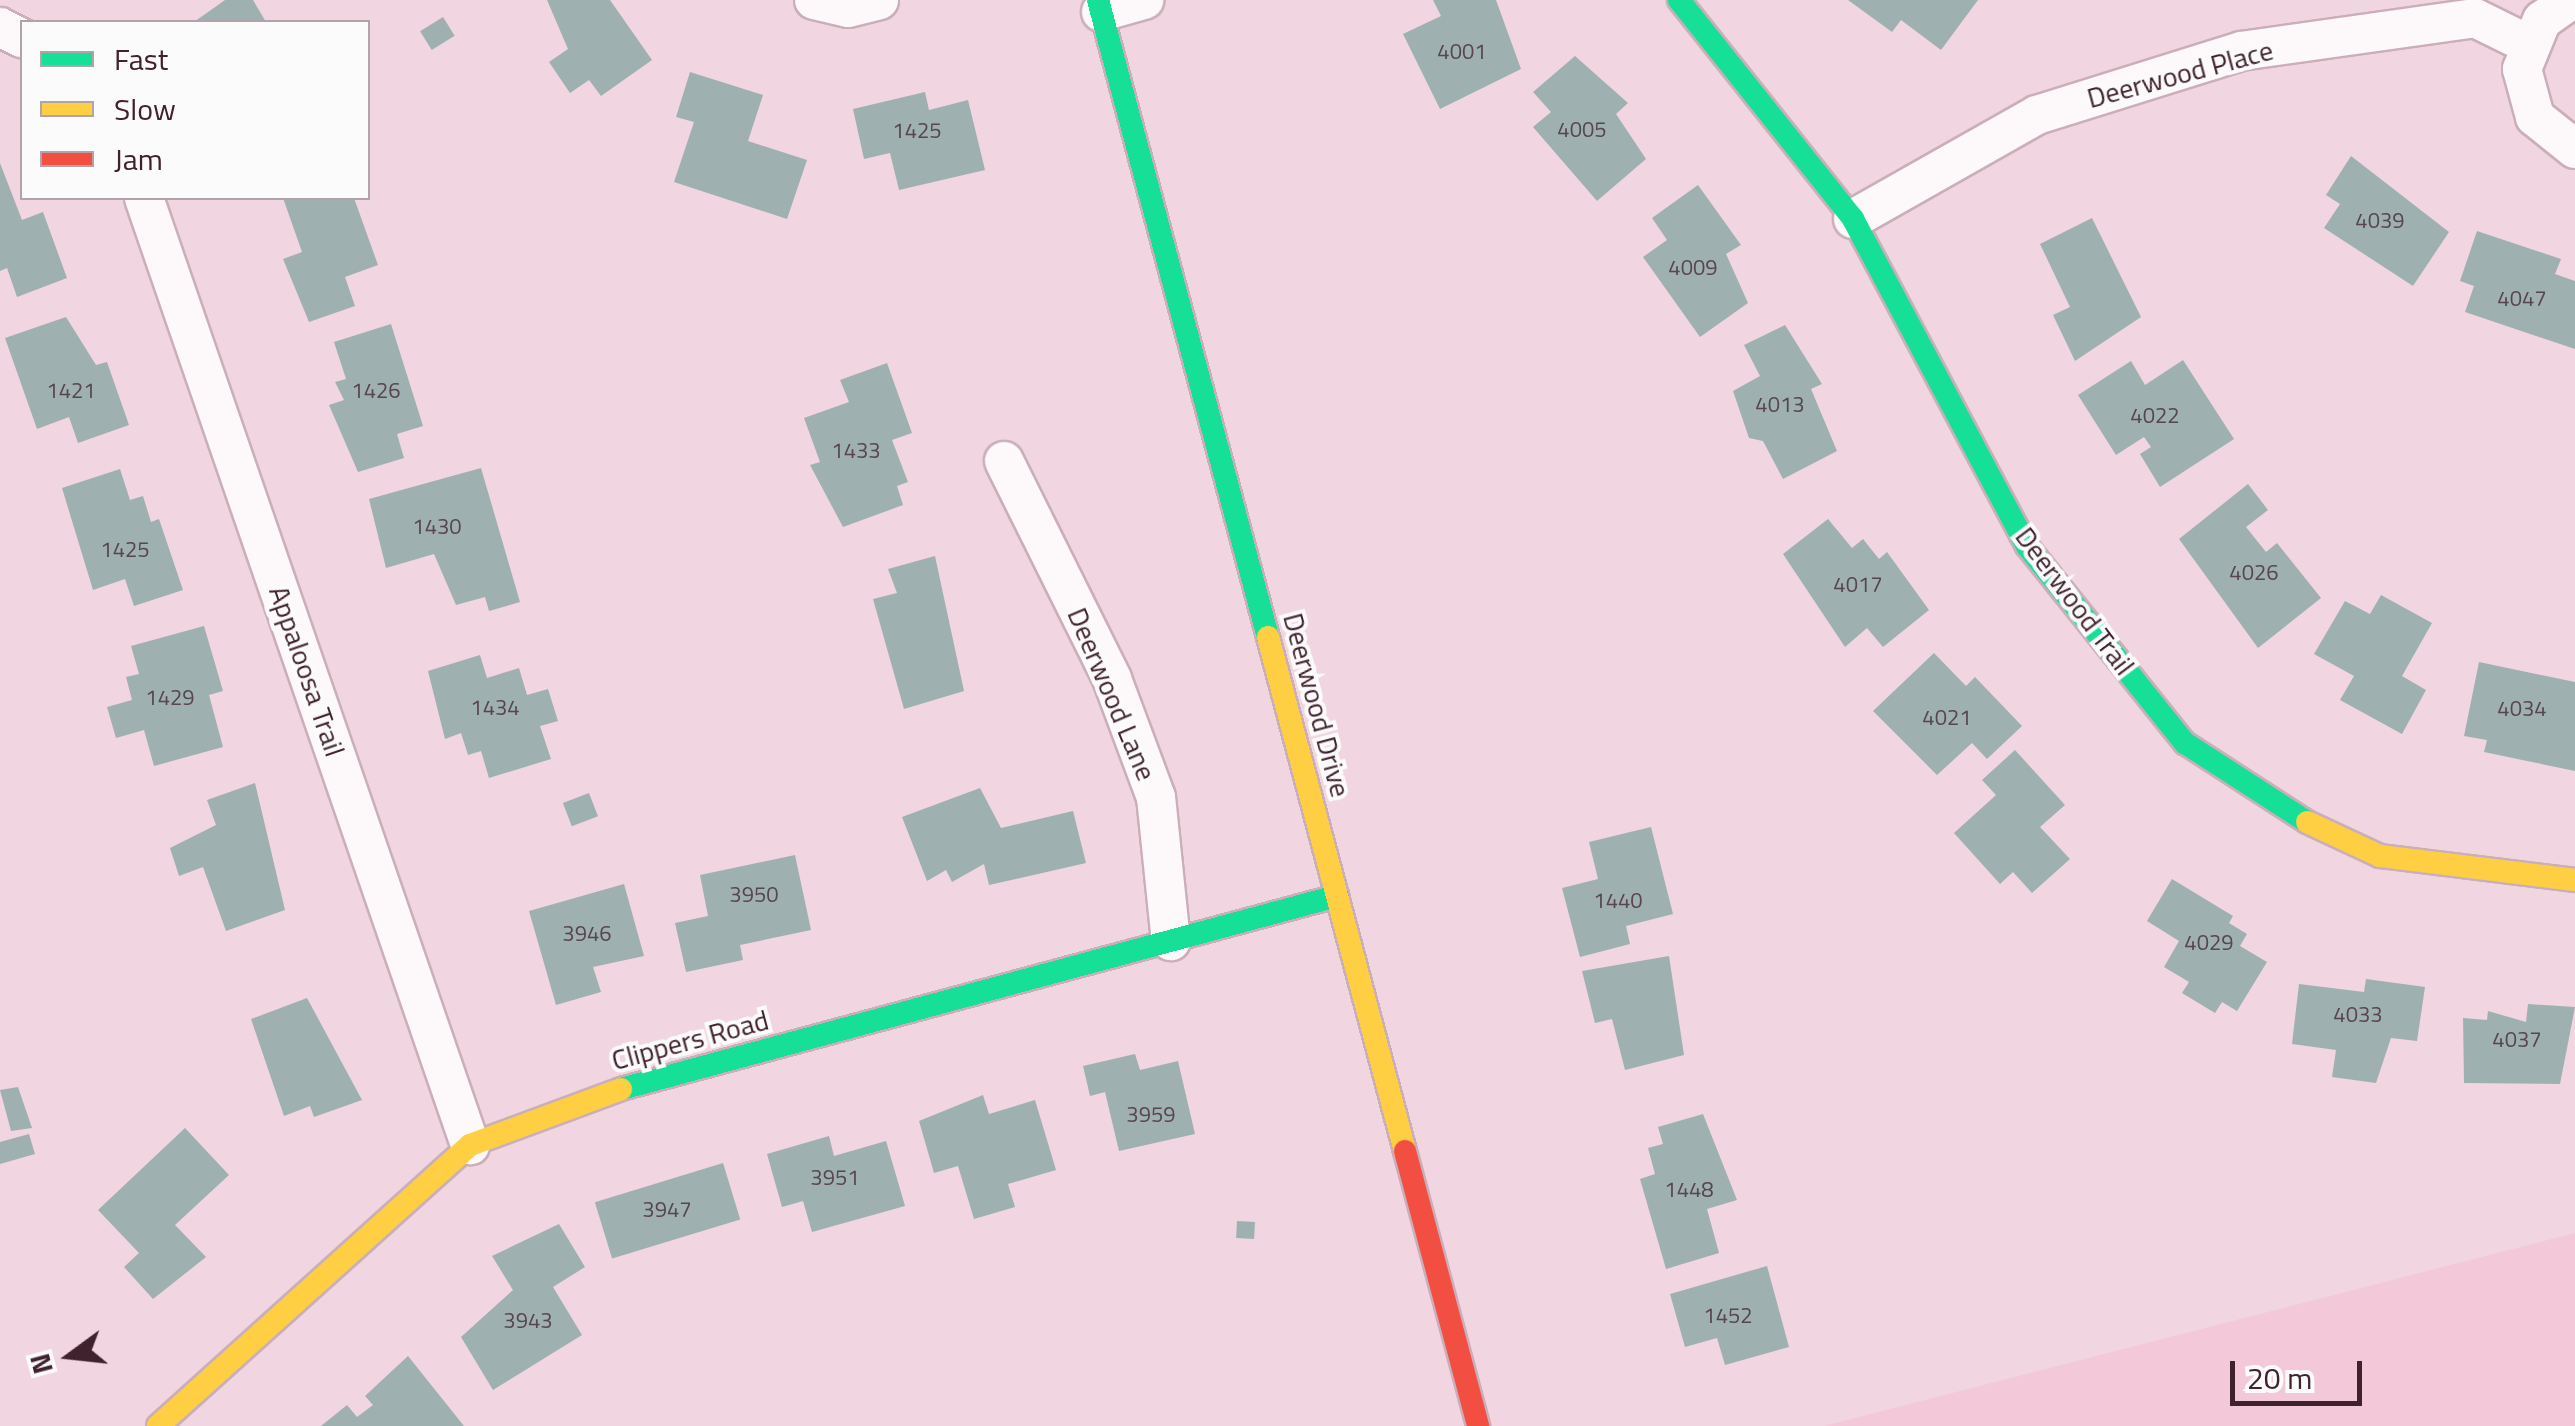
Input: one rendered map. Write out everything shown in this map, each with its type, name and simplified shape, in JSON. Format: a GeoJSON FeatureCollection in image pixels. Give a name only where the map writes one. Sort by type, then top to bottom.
{"type":"FeatureCollection","features":[{"type":"Feature","properties":{"kind":"street"},"geometry":{"type":"LineString","coordinates":[[814,0],[848,8],[879,0]]}},
{"type":"Feature","properties":{"kind":"street"},"geometry":{"type":"LineString","coordinates":[[1100,6],[1144,0]]}},
{"type":"Feature","properties":{"kind":"street","name":"Deerwood Trail"},"geometry":{"type":"LineString","coordinates":[[1680,0],[1853,219],[2026,546],[2185,743],[2282,811],[2380,856],[2575,880]]}},
{"type":"Feature","properties":{"kind":"street"},"geometry":{"type":"LineString","coordinates":[[2571,0],[2528,44],[2522,68],[2536,117],[2575,149]]}},
{"type":"Feature","properties":{"kind":"street","name":"Deerwood Drive"},"geometry":{"type":"LineString","coordinates":[[1100,6],[1478,1426]]}},
{"type":"Feature","properties":{"kind":"street","name":"Deerwood Place"},"geometry":{"type":"LineString","coordinates":[[1853,219],[2037,115],[2241,51],[2475,18],[2528,44]]}},
{"type":"Feature","properties":{"kind":"street","name":"Appaloosa Trail"},"geometry":{"type":"LineString","coordinates":[[145,200],[470,1145]]}},
{"type":"Feature","properties":{"kind":"street","name":"Deerwood Lane"},"geometry":{"type":"LineString","coordinates":[[1004,461],[1112,679],[1156,797],[1171,941]]}},
{"type":"Feature","properties":{"kind":"street","name":"Clippers Road"},"geometry":{"type":"LineString","coordinates":[[158,1426],[470,1145],[565,1104],[1337,896]]}},
{"type":"Feature","properties":{"kind":"shaded area"},"geometry":{"type":"Polygon","coordinates":[[[2575,1233],[2575,1426],[1824,1426],[2575,1233]]]}},
{"type":"Feature","properties":{"kind":"building"},"geometry":{"type":"Polygon","coordinates":[[[225,0],[253,0],[265,20],[197,20],[225,0]]]}},
{"type":"Feature","properties":{"kind":"building"},"geometry":{"type":"Polygon","coordinates":[[[547,0],[610,0],[652,60],[601,96],[589,80],[570,93],[549,62],[568,49],[547,0]]]}},
{"type":"Feature","properties":{"kind":"building"},"geometry":{"type":"Polygon","coordinates":[[[1433,0],[1496,0],[1521,69],[1440,109],[1403,34],[1441,16],[1433,0]]]}},
{"type":"Feature","properties":{"kind":"building"},"geometry":{"type":"Polygon","coordinates":[[[1848,0],[1978,0],[1941,50],[1901,20],[1892,32],[1848,0]]]}},
{"type":"Feature","properties":{"kind":"building"},"geometry":{"type":"Polygon","coordinates":[[[443,17],[455,36],[432,50],[420,31],[443,17]]]}},
{"type":"Feature","properties":{"kind":"building"},"geometry":{"type":"Polygon","coordinates":[[[1575,56],[1628,103],[1616,114],[1646,159],[1597,201],[1533,127],[1551,112],[1533,92],[1575,56]]]}},
{"type":"Feature","properties":{"kind":"building"},"geometry":{"type":"Polygon","coordinates":[[[690,72],[763,95],[748,141],[807,160],[787,219],[674,182],[694,122],[676,117],[690,72]]]}},
{"type":"Feature","properties":{"kind":"building"},"geometry":{"type":"Polygon","coordinates":[[[925,92],[929,110],[968,100],[985,170],[899,190],[890,153],[864,159],[853,109],[925,92]]]}},
{"type":"Feature","properties":{"kind":"building"},"geometry":{"type":"Polygon","coordinates":[[[2351,156],[2449,232],[2413,286],[2324,228],[2340,204],[2326,195],[2351,156]]]}},
{"type":"Feature","properties":{"kind":"building"},"geometry":{"type":"Polygon","coordinates":[[[0,163],[22,220],[43,212],[67,278],[17,297],[7,268],[0,271],[0,163]]]}},
{"type":"Feature","properties":{"kind":"building"},"geometry":{"type":"Polygon","coordinates":[[[1698,185],[1741,245],[1726,254],[1748,303],[1700,337],[1643,257],[1667,240],[1652,218],[1698,185]]]}},
{"type":"Feature","properties":{"kind":"building"},"geometry":{"type":"Polygon","coordinates":[[[284,200],[355,200],[378,265],[345,277],[355,306],[309,322],[283,259],[302,252],[284,200]]]}},
{"type":"Feature","properties":{"kind":"building"},"geometry":{"type":"Polygon","coordinates":[[[2092,218],[2141,317],[2075,361],[2053,315],[2070,307],[2040,244],[2092,218]]]}},
{"type":"Feature","properties":{"kind":"building"},"geometry":{"type":"Polygon","coordinates":[[[2477,231],[2561,259],[2555,274],[2575,281],[2575,349],[2465,312],[2474,286],[2460,281],[2477,231]]]}},
{"type":"Feature","properties":{"kind":"building"},"geometry":{"type":"Polygon","coordinates":[[[66,317],[96,365],[107,362],[129,425],[78,443],[69,417],[37,429],[5,338],[66,317]]]}},
{"type":"Feature","properties":{"kind":"building"},"geometry":{"type":"Polygon","coordinates":[[[391,324],[423,426],[397,434],[404,458],[358,472],[329,405],[344,400],[335,382],[346,379],[334,342],[391,324]]]}},
{"type":"Feature","properties":{"kind":"building"},"geometry":{"type":"Polygon","coordinates":[[[1785,325],[1822,384],[1811,389],[1837,451],[1783,479],[1763,441],[1749,438],[1733,391],[1760,376],[1744,345],[1785,325]]]}},
{"type":"Feature","properties":{"kind":"building"},"geometry":{"type":"Polygon","coordinates":[[[2183,360],[2234,439],[2160,487],[2140,454],[2151,447],[2144,437],[2116,455],[2078,395],[2131,361],[2145,385],[2183,360]]]}},
{"type":"Feature","properties":{"kind":"building"},"geometry":{"type":"Polygon","coordinates":[[[887,363],[912,433],[892,440],[908,482],[897,486],[903,505],[843,527],[810,465],[820,462],[804,418],[849,402],[840,380],[887,363]]]}},
{"type":"Feature","properties":{"kind":"building"},"geometry":{"type":"Polygon","coordinates":[[[481,468],[520,602],[489,611],[485,597],[456,605],[434,554],[386,568],[369,499],[481,468]]]}},
{"type":"Feature","properties":{"kind":"building"},"geometry":{"type":"Polygon","coordinates":[[[120,469],[130,500],[143,496],[151,522],[159,519],[183,590],[134,606],[125,579],[93,590],[62,488],[120,469]]]}},
{"type":"Feature","properties":{"kind":"building"},"geometry":{"type":"Polygon","coordinates":[[[2248,484],[2268,510],[2246,527],[2266,552],[2277,543],[2321,598],[2258,648],[2179,539],[2248,484]]]}},
{"type":"Feature","properties":{"kind":"building"},"geometry":{"type":"Polygon","coordinates":[[[1828,519],[1852,548],[1863,539],[1879,559],[1887,552],[1929,610],[1883,647],[1867,628],[1845,647],[1783,554],[1828,519]]]}},
{"type":"Feature","properties":{"kind":"building"},"geometry":{"type":"Polygon","coordinates":[[[935,556],[964,691],[904,709],[873,599],[897,593],[888,569],[935,556]]]}},
{"type":"Feature","properties":{"kind":"building"},"geometry":{"type":"Polygon","coordinates":[[[2381,595],[2432,623],[2402,676],[2426,690],[2402,734],[2340,700],[2354,676],[2314,654],[2345,601],[2370,614],[2381,595]]]}},
{"type":"Feature","properties":{"kind":"building"},"geometry":{"type":"Polygon","coordinates":[[[204,626],[223,691],[209,695],[223,747],[154,766],[144,730],[116,738],[107,707],[132,700],[126,677],[139,674],[131,646],[204,626]]]}},
{"type":"Feature","properties":{"kind":"building"},"geometry":{"type":"Polygon","coordinates":[[[1934,653],[1966,686],[1975,677],[2022,726],[1987,759],[1972,743],[1937,775],[1873,711],[1934,653]]]}},
{"type":"Feature","properties":{"kind":"building"},"geometry":{"type":"Polygon","coordinates":[[[480,655],[487,678],[519,668],[527,695],[548,689],[558,721],[540,726],[551,759],[489,778],[481,751],[468,755],[461,733],[445,739],[428,671],[480,655]]]}},
{"type":"Feature","properties":{"kind":"building"},"geometry":{"type":"Polygon","coordinates":[[[2479,662],[2575,682],[2575,771],[2484,752],[2487,740],[2464,736],[2479,662]]]}},
{"type":"Feature","properties":{"kind":"building"},"geometry":{"type":"Polygon","coordinates":[[[2015,750],[2065,805],[2040,827],[2070,859],[2032,893],[2013,872],[2000,884],[1954,833],[1996,795],[1982,780],[2015,750]]]}},
{"type":"Feature","properties":{"kind":"building"},"geometry":{"type":"Polygon","coordinates":[[[255,783],[285,910],[226,931],[203,867],[179,876],[170,848],[216,825],[207,800],[255,783]]]}},
{"type":"Feature","properties":{"kind":"building"},"geometry":{"type":"Polygon","coordinates":[[[980,788],[1001,828],[1073,811],[1086,863],[989,885],[984,864],[952,882],[946,870],[927,881],[902,817],[980,788]]]}},
{"type":"Feature","properties":{"kind":"building"},"geometry":{"type":"Polygon","coordinates":[[[589,793],[598,816],[572,826],[563,803],[589,793]]]}},
{"type":"Feature","properties":{"kind":"building"},"geometry":{"type":"Polygon","coordinates":[[[1651,827],[1673,914],[1626,926],[1630,944],[1580,957],[1562,888],[1598,879],[1589,842],[1651,827]]]}},
{"type":"Feature","properties":{"kind":"building"},"geometry":{"type":"Polygon","coordinates":[[[795,855],[811,930],[740,945],[743,960],[686,972],[675,923],[708,916],[700,875],[795,855]]]}},
{"type":"Feature","properties":{"kind":"building"},"geometry":{"type":"Polygon","coordinates":[[[2172,879],[2233,916],[2229,923],[2247,934],[2240,946],[2267,962],[2237,1011],[2222,1002],[2215,1013],[2182,993],[2189,982],[2164,967],[2179,941],[2147,921],[2172,879]]]}},
{"type":"Feature","properties":{"kind":"building"},"geometry":{"type":"Polygon","coordinates":[[[624,884],[644,956],[593,967],[601,992],[556,1005],[529,911],[624,884]]]}},
{"type":"Feature","properties":{"kind":"building"},"geometry":{"type":"Polygon","coordinates":[[[1669,956],[1684,1055],[1625,1070],[1612,1019],[1595,1023],[1582,971],[1669,956]]]}},
{"type":"Feature","properties":{"kind":"building"},"geometry":{"type":"Polygon","coordinates":[[[2366,979],[2425,987],[2417,1041],[2391,1038],[2376,1083],[2332,1077],[2336,1050],[2292,1044],[2299,984],[2364,992],[2366,979]]]}},
{"type":"Feature","properties":{"kind":"building"},"geometry":{"type":"Polygon","coordinates":[[[307,998],[362,1100],[314,1117],[310,1106],[284,1116],[251,1019],[307,998]]]}},
{"type":"Feature","properties":{"kind":"building"},"geometry":{"type":"Polygon","coordinates":[[[2528,1004],[2575,1007],[2560,1084],[2464,1083],[2463,1018],[2487,1020],[2488,1011],[2526,1022],[2528,1004]]]}},
{"type":"Feature","properties":{"kind":"building"},"geometry":{"type":"Polygon","coordinates":[[[1135,1054],[1140,1070],[1178,1061],[1195,1134],[1119,1151],[1105,1092],[1090,1096],[1083,1066],[1135,1054]]]}},
{"type":"Feature","properties":{"kind":"building"},"geometry":{"type":"Polygon","coordinates":[[[18,1087],[32,1128],[11,1131],[0,1090],[18,1087]]]}},
{"type":"Feature","properties":{"kind":"building"},"geometry":{"type":"Polygon","coordinates":[[[983,1095],[989,1114],[1035,1100],[1056,1170],[1008,1184],[1015,1207],[974,1219],[958,1166],[934,1173],[919,1121],[983,1095]]]}},
{"type":"Feature","properties":{"kind":"building"},"geometry":{"type":"Polygon","coordinates":[[[1703,1114],[1737,1200],[1707,1209],[1719,1253],[1666,1269],[1640,1179],[1655,1174],[1648,1148],[1663,1144],[1658,1127],[1703,1114]]]}},
{"type":"Feature","properties":{"kind":"building"},"geometry":{"type":"Polygon","coordinates":[[[185,1128],[229,1175],[175,1225],[206,1257],[153,1299],[124,1267],[139,1253],[98,1210],[185,1128]]]}},
{"type":"Feature","properties":{"kind":"building"},"geometry":{"type":"Polygon","coordinates":[[[29,1134],[35,1154],[0,1164],[0,1142],[29,1134]]]}},
{"type":"Feature","properties":{"kind":"building"},"geometry":{"type":"Polygon","coordinates":[[[829,1136],[834,1156],[886,1141],[905,1206],[812,1232],[803,1201],[782,1207],[767,1154],[829,1136]]]}},
{"type":"Feature","properties":{"kind":"building"},"geometry":{"type":"Polygon","coordinates":[[[723,1163],[740,1219],[612,1259],[595,1202],[723,1163]]]}},
{"type":"Feature","properties":{"kind":"building"},"geometry":{"type":"Polygon","coordinates":[[[1237,1221],[1255,1222],[1254,1239],[1236,1238],[1237,1221]]]}},
{"type":"Feature","properties":{"kind":"building"},"geometry":{"type":"Polygon","coordinates":[[[559,1224],[585,1267],[553,1287],[582,1335],[493,1390],[461,1337],[513,1290],[492,1256],[559,1224]]]}},
{"type":"Feature","properties":{"kind":"building"},"geometry":{"type":"Polygon","coordinates":[[[1767,1266],[1789,1347],[1725,1365],[1717,1338],[1685,1347],[1670,1294],[1767,1266]]]}},
{"type":"Feature","properties":{"kind":"building"},"geometry":{"type":"Polygon","coordinates":[[[408,1356],[464,1426],[321,1426],[347,1405],[357,1417],[373,1405],[365,1396],[408,1356]]]}},
{"type":"Feature","properties":{"kind":"traffic: fast"},"geometry":{"type":"LineString","coordinates":[[1098,0],[1268,637]]}},
{"type":"Feature","properties":{"kind":"traffic: fast"},"geometry":{"type":"LineString","coordinates":[[1679,0],[1853,219],[2027,546],[2185,743],[2307,822]]}},
{"type":"Feature","properties":{"kind":"traffic: fast"},"geometry":{"type":"LineString","coordinates":[[621,1089],[1337,896]]}},
{"type":"Feature","properties":{"kind":"traffic: slow"},"geometry":{"type":"LineString","coordinates":[[1268,637],[1405,1151]]}},
{"type":"Feature","properties":{"kind":"traffic: slow"},"geometry":{"type":"LineString","coordinates":[[2307,822],[2380,856],[2575,880]]}},
{"type":"Feature","properties":{"kind":"traffic: slow"},"geometry":{"type":"LineString","coordinates":[[158,1426],[470,1145],[621,1089]]}},
{"type":"Feature","properties":{"kind":"traffic: jam"},"geometry":{"type":"LineString","coordinates":[[1405,1151],[1478,1426]]}}]}
